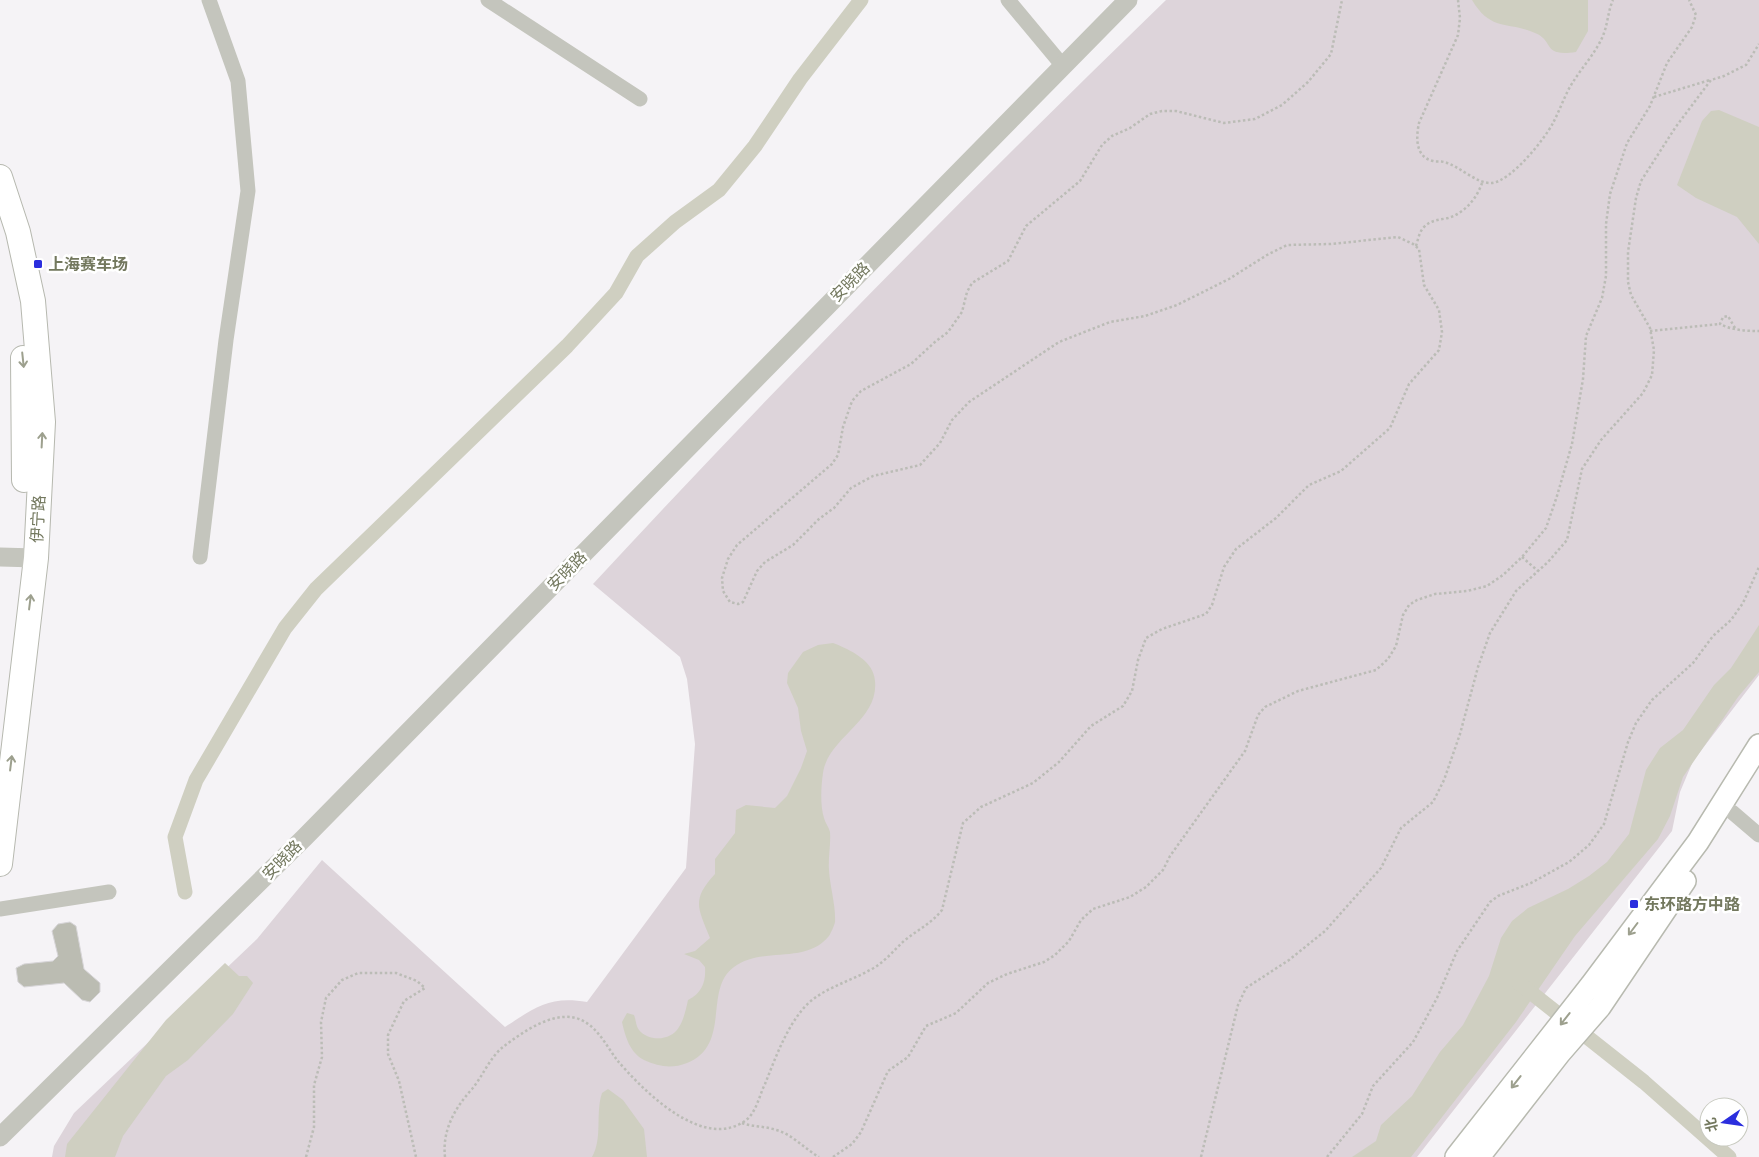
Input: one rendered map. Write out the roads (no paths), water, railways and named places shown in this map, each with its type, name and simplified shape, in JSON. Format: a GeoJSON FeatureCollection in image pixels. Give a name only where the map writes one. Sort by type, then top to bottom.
{"type":"FeatureCollection","features":[{"type":"Feature","properties":{"kind":"main road","name":"伊宁路"},"geometry":{"type":"LineString","coordinates":[[0,177],[26,264],[39,358],[43,422],[18,558],[0,725]]}},
{"type":"Feature","properties":{"kind":"main road","name":"伊宁路"},"geometry":{"type":"LineString","coordinates":[[0,226],[11,270],[24,366],[25,462],[0,864]]}},
{"type":"Feature","properties":{"kind":"main road"},"geometry":{"type":"LineString","coordinates":[[1592,1001],[1698,842],[1759,745]]}},
{"type":"Feature","properties":{"kind":"main road"},"geometry":{"type":"LineString","coordinates":[[1456,1157],[1592,1001],[1732,812],[1759,772]]}},
{"type":"Feature","properties":{"kind":"main road"},"geometry":{"type":"LineString","coordinates":[[1479,1157],[1553,1048]]}},
{"type":"Feature","properties":{"kind":"street"},"geometry":{"type":"LineString","coordinates":[[200,557],[226,340],[248,191],[238,81],[209,0]]}},
{"type":"Feature","properties":{"kind":"street"},"geometry":{"type":"LineString","coordinates":[[488,0],[640,98]]}},
{"type":"Feature","properties":{"kind":"street"},"geometry":{"type":"LineString","coordinates":[[1008,0],[1063,66]]}},
{"type":"Feature","properties":{"kind":"street","name":"安晓路"},"geometry":{"type":"LineString","coordinates":[[0,1137],[311,831],[1128,0]]}},
{"type":"Feature","properties":{"kind":"street"},"geometry":{"type":"LineString","coordinates":[[1732,812],[1759,835]]}},
{"type":"Feature","properties":{"kind":"street"},"geometry":{"type":"LineString","coordinates":[[0,909],[109,892]]}},
{"type":"Feature","properties":{"kind":"waterway"},"geometry":{"type":"LineString","coordinates":[[185,892],[175,837],[196,780],[285,628],[316,589],[567,346],[616,293],[637,256],[675,222],[719,190],[755,146],[800,79],[861,0]]}},
{"type":"Feature","properties":{"kind":"waterway"},"geometry":{"type":"LineString","coordinates":[[1519,983],[1644,1082],[1729,1157]]}},
{"type":"Feature","properties":{"kind":"place","name":"上海赛车场"},"geometry":{"type":"Point","coordinates":[38,264]}},
{"type":"Feature","properties":{"kind":"place","name":"东环路方中路"},"geometry":{"type":"Point","coordinates":[1634,904]}}]}
